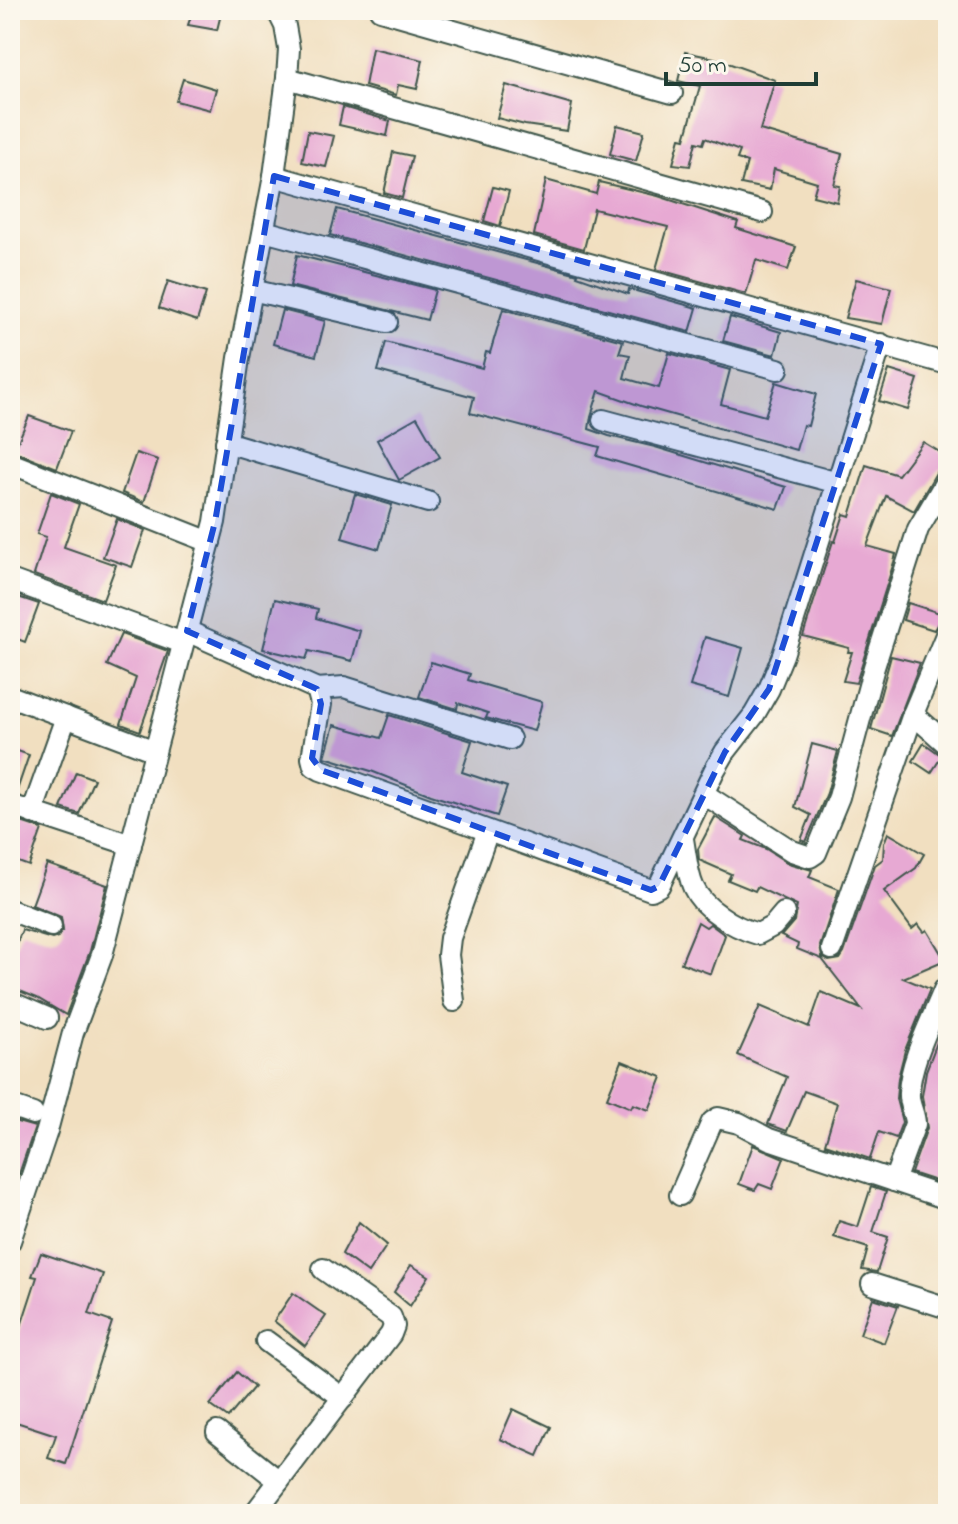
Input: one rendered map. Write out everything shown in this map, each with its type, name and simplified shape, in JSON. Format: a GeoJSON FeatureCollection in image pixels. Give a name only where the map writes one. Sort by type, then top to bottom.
{"type":"FeatureCollection","features":[{"type":"Feature","properties":{"kind":"street"},"geometry":{"type":"LineString","coordinates":[[10,1241],[47,1131],[73,1033],[102,955],[210,542],[274,176],[287,78],[289,49],[285,26],[277,10]]}},
{"type":"Feature","properties":{"kind":"street"},"geometry":{"type":"LineString","coordinates":[[380,10],[672,93]]}},
{"type":"Feature","properties":{"kind":"street"},"geometry":{"type":"LineString","coordinates":[[287,78],[762,212]]}},
{"type":"Feature","properties":{"kind":"street"},"geometry":{"type":"LineString","coordinates":[[274,176],[948,364]]}},
{"type":"Feature","properties":{"kind":"street"},"geometry":{"type":"LineString","coordinates":[[264,231],[778,369]]}},
{"type":"Feature","properties":{"kind":"street"},"geometry":{"type":"LineString","coordinates":[[252,290],[387,322]]}},
{"type":"Feature","properties":{"kind":"street"},"geometry":{"type":"LineString","coordinates":[[317,689],[321,704],[312,758],[314,766],[651,890],[659,886],[725,752],[754,715],[769,689],[788,641],[881,344]]}},
{"type":"Feature","properties":{"kind":"street"},"geometry":{"type":"LineString","coordinates":[[603,420],[838,483]]}},
{"type":"Feature","properties":{"kind":"street"},"geometry":{"type":"LineString","coordinates":[[226,442],[428,502]]}},
{"type":"Feature","properties":{"kind":"street"},"geometry":{"type":"LineString","coordinates":[[10,463],[210,542]]}},
{"type":"Feature","properties":{"kind":"street"},"geometry":{"type":"LineString","coordinates":[[704,794],[792,851],[810,857],[816,853],[839,797],[874,667],[918,529],[948,478]]}},
{"type":"Feature","properties":{"kind":"street"},"geometry":{"type":"LineString","coordinates":[[10,580],[185,637],[317,689],[344,687],[510,739]]}},
{"type":"Feature","properties":{"kind":"street"},"geometry":{"type":"LineString","coordinates":[[832,949],[913,714],[948,630]]}},
{"type":"Feature","properties":{"kind":"street"},"geometry":{"type":"LineString","coordinates":[[10,696],[155,751]]}},
{"type":"Feature","properties":{"kind":"street"},"geometry":{"type":"LineString","coordinates":[[913,714],[948,745]]}},
{"type":"Feature","properties":{"kind":"street"},"geometry":{"type":"LineString","coordinates":[[32,813],[66,717]]}},
{"type":"Feature","properties":{"kind":"street"},"geometry":{"type":"LineString","coordinates":[[10,805],[131,845]]}},
{"type":"Feature","properties":{"kind":"street"},"geometry":{"type":"LineString","coordinates":[[454,1001],[448,955],[450,938],[488,831]]}},
{"type":"Feature","properties":{"kind":"street"},"geometry":{"type":"LineString","coordinates":[[683,839],[690,879],[700,902],[742,930],[758,934],[773,926],[784,913]]}},
{"type":"Feature","properties":{"kind":"street"},"geometry":{"type":"LineString","coordinates":[[10,910],[51,926]]}},
{"type":"Feature","properties":{"kind":"street"},"geometry":{"type":"LineString","coordinates":[[894,1181],[915,1124],[915,1114],[909,1103],[911,1076],[948,985]]}},
{"type":"Feature","properties":{"kind":"street"},"geometry":{"type":"LineString","coordinates":[[10,1002],[47,1018]]}},
{"type":"Feature","properties":{"kind":"street"},"geometry":{"type":"LineString","coordinates":[[10,1106],[33,1114]]}},
{"type":"Feature","properties":{"kind":"street"},"geometry":{"type":"LineString","coordinates":[[680,1195],[712,1122],[718,1118],[739,1123],[769,1139],[948,1199]]}},
{"type":"Feature","properties":{"kind":"street"},"geometry":{"type":"LineString","coordinates":[[254,1514],[394,1326],[391,1317],[323,1269]]}},
{"type":"Feature","properties":{"kind":"street"},"geometry":{"type":"LineString","coordinates":[[872,1284],[948,1308]]}},
{"type":"Feature","properties":{"kind":"street"},"geometry":{"type":"LineString","coordinates":[[266,1341],[343,1398]]}},
{"type":"Feature","properties":{"kind":"street"},"geometry":{"type":"LineString","coordinates":[[217,1432],[279,1481]]}},
{"type":"Feature","properties":{"kind":"highlighted area"},"geometry":{"type":"Polygon","coordinates":[[[274,176],[881,344],[769,689],[725,752],[659,886],[651,890],[321,770],[312,758],[321,704],[317,689],[187,631],[215,522],[274,176]]]}},
{"type":"Feature","properties":{"kind":"building"},"geometry":{"type":"Polygon","coordinates":[[[193,10],[222,10],[217,30],[188,25],[193,10]]]}},
{"type":"Feature","properties":{"kind":"building"},"geometry":{"type":"Polygon","coordinates":[[[372,48],[423,60],[417,89],[398,85],[396,95],[365,86],[372,48]]]}},
{"type":"Feature","properties":{"kind":"building"},"geometry":{"type":"Polygon","coordinates":[[[685,52],[714,58],[775,80],[760,130],[842,154],[834,185],[840,186],[837,202],[813,196],[817,182],[774,169],[770,190],[741,184],[747,162],[737,159],[740,151],[705,138],[703,144],[696,142],[690,166],[673,164],[680,138],[685,139],[700,86],[678,81],[685,52]]]}},
{"type":"Feature","properties":{"kind":"building"},"geometry":{"type":"Polygon","coordinates":[[[183,79],[216,89],[210,110],[176,101],[183,79]]]}},
{"type":"Feature","properties":{"kind":"building"},"geometry":{"type":"Polygon","coordinates":[[[506,85],[572,104],[567,131],[497,118],[506,85]]]}},
{"type":"Feature","properties":{"kind":"building"},"geometry":{"type":"Polygon","coordinates":[[[343,107],[390,121],[387,136],[339,125],[343,107]]]}},
{"type":"Feature","properties":{"kind":"building"},"geometry":{"type":"Polygon","coordinates":[[[617,125],[644,132],[636,161],[610,154],[617,125]]]}},
{"type":"Feature","properties":{"kind":"building"},"geometry":{"type":"Polygon","coordinates":[[[308,131],[334,136],[326,167],[302,162],[308,131]]]}},
{"type":"Feature","properties":{"kind":"building"},"geometry":{"type":"Polygon","coordinates":[[[393,152],[412,156],[402,198],[384,193],[393,152]]]}},
{"type":"Feature","properties":{"kind":"building"},"geometry":{"type":"Polygon","coordinates":[[[546,180],[596,194],[599,182],[658,196],[738,222],[736,228],[796,247],[788,270],[756,260],[746,294],[656,269],[668,227],[594,209],[584,249],[534,235],[546,180]]]}},
{"type":"Feature","properties":{"kind":"building"},"geometry":{"type":"Polygon","coordinates":[[[493,187],[509,191],[500,226],[484,221],[493,187]]]}},
{"type":"Feature","properties":{"kind":"building"},"geometry":{"type":"Polygon","coordinates":[[[337,209],[578,274],[628,294],[629,289],[697,308],[690,332],[330,235],[337,209]]]}},
{"type":"Feature","properties":{"kind":"building"},"geometry":{"type":"Polygon","coordinates":[[[297,255],[435,290],[427,320],[290,286],[297,255]]]}},
{"type":"Feature","properties":{"kind":"building"},"geometry":{"type":"Polygon","coordinates":[[[856,279],[891,288],[882,324],[845,318],[856,279]]]}},
{"type":"Feature","properties":{"kind":"building"},"geometry":{"type":"Polygon","coordinates":[[[168,281],[206,293],[197,321],[159,308],[168,281]]]}},
{"type":"Feature","properties":{"kind":"building"},"geometry":{"type":"Polygon","coordinates":[[[503,309],[623,341],[619,353],[630,355],[624,378],[659,388],[669,353],[730,370],[721,404],[765,416],[776,382],[816,394],[808,426],[803,425],[796,450],[599,391],[589,429],[786,487],[778,509],[597,456],[600,447],[470,413],[474,397],[378,371],[386,342],[482,368],[486,352],[490,353],[503,309]]]}},
{"type":"Feature","properties":{"kind":"building"},"geometry":{"type":"Polygon","coordinates":[[[282,310],[325,321],[316,356],[273,344],[282,310]]]}},
{"type":"Feature","properties":{"kind":"building"},"geometry":{"type":"Polygon","coordinates":[[[730,317],[781,332],[775,355],[723,341],[730,317]]]}},
{"type":"Feature","properties":{"kind":"building"},"geometry":{"type":"Polygon","coordinates":[[[889,370],[918,379],[908,410],[879,401],[889,370]]]}},
{"type":"Feature","properties":{"kind":"building"},"geometry":{"type":"Polygon","coordinates":[[[29,416],[71,431],[57,468],[14,451],[29,416]]]}},
{"type":"Feature","properties":{"kind":"building"},"geometry":{"type":"Polygon","coordinates":[[[417,417],[440,457],[399,480],[377,440],[417,417]]]}},
{"type":"Feature","properties":{"kind":"building"},"geometry":{"type":"Polygon","coordinates":[[[923,442],[948,457],[948,465],[937,471],[914,511],[886,496],[867,546],[896,554],[856,683],[843,681],[852,652],[848,652],[849,648],[803,636],[833,541],[844,514],[850,516],[866,465],[898,475],[923,442]]]}},
{"type":"Feature","properties":{"kind":"building"},"geometry":{"type":"Polygon","coordinates":[[[136,453],[158,460],[144,502],[122,493],[136,453]]]}},
{"type":"Feature","properties":{"kind":"building"},"geometry":{"type":"Polygon","coordinates":[[[51,493],[79,504],[64,547],[116,565],[103,600],[34,575],[46,537],[37,534],[51,493]]]}},
{"type":"Feature","properties":{"kind":"building"},"geometry":{"type":"Polygon","coordinates":[[[355,494],[392,505],[379,549],[342,538],[355,494]]]}},
{"type":"Feature","properties":{"kind":"building"},"geometry":{"type":"Polygon","coordinates":[[[117,519],[145,530],[132,567],[103,557],[117,519]]]}},
{"type":"Feature","properties":{"kind":"building"},"geometry":{"type":"Polygon","coordinates":[[[18,597],[39,604],[25,642],[10,636],[10,618],[18,597]]]}},
{"type":"Feature","properties":{"kind":"building"},"geometry":{"type":"Polygon","coordinates":[[[275,599],[318,609],[316,618],[360,631],[352,661],[309,651],[306,659],[263,649],[275,599]]]}},
{"type":"Feature","properties":{"kind":"building"},"geometry":{"type":"Polygon","coordinates":[[[908,603],[943,614],[934,630],[903,620],[908,603]]]}},
{"type":"Feature","properties":{"kind":"building"},"geometry":{"type":"Polygon","coordinates":[[[121,634],[168,651],[140,731],[121,724],[136,678],[107,665],[121,634]]]}},
{"type":"Feature","properties":{"kind":"building"},"geometry":{"type":"Polygon","coordinates":[[[705,637],[743,648],[729,697],[690,686],[705,637]]]}},
{"type":"Feature","properties":{"kind":"building"},"geometry":{"type":"Polygon","coordinates":[[[891,656],[920,663],[892,736],[871,729],[891,656]]]}},
{"type":"Feature","properties":{"kind":"building"},"geometry":{"type":"Polygon","coordinates":[[[431,662],[470,674],[468,680],[542,702],[534,731],[486,718],[488,713],[458,703],[457,709],[419,697],[431,662]]]}},
{"type":"Feature","properties":{"kind":"building"},"geometry":{"type":"Polygon","coordinates":[[[389,715],[472,741],[462,772],[507,787],[497,816],[325,757],[334,725],[381,738],[389,715]]]}},
{"type":"Feature","properties":{"kind":"building"},"geometry":{"type":"Polygon","coordinates":[[[924,743],[942,756],[931,773],[913,761],[924,743]]]}},
{"type":"Feature","properties":{"kind":"building"},"geometry":{"type":"Polygon","coordinates":[[[812,744],[838,751],[827,793],[806,842],[801,840],[811,815],[795,807],[812,744]]]}},
{"type":"Feature","properties":{"kind":"building"},"geometry":{"type":"Polygon","coordinates":[[[15,750],[29,755],[16,793],[10,792],[10,764],[15,750]]]}},
{"type":"Feature","properties":{"kind":"building"},"geometry":{"type":"Polygon","coordinates":[[[76,772],[94,779],[79,814],[61,808],[76,772]]]}},
{"type":"Feature","properties":{"kind":"building"},"geometry":{"type":"Polygon","coordinates":[[[715,817],[745,836],[743,840],[766,849],[788,863],[812,870],[809,877],[839,889],[820,946],[822,957],[829,961],[840,959],[844,953],[875,865],[883,859],[888,833],[924,854],[916,868],[884,891],[912,929],[918,924],[924,932],[927,930],[945,960],[903,978],[930,989],[905,1050],[898,1078],[896,1099],[902,1122],[896,1138],[879,1132],[870,1159],[825,1144],[837,1103],[804,1091],[787,1131],[768,1124],[787,1077],[738,1055],[760,1006],[809,1027],[821,992],[861,1009],[822,959],[797,949],[798,944],[781,936],[794,921],[797,906],[757,887],[755,891],[728,880],[731,874],[699,860],[698,849],[715,817]]]}},
{"type":"Feature","properties":{"kind":"building"},"geometry":{"type":"Polygon","coordinates":[[[18,821],[42,829],[29,866],[10,859],[10,844],[18,821]]]}},
{"type":"Feature","properties":{"kind":"building"},"geometry":{"type":"Polygon","coordinates":[[[47,864],[107,885],[90,951],[66,1015],[10,987],[10,960],[22,930],[52,939],[63,930],[61,917],[32,905],[47,864]]]}},
{"type":"Feature","properties":{"kind":"building"},"geometry":{"type":"Polygon","coordinates":[[[698,922],[706,927],[710,924],[725,935],[711,974],[681,963],[698,922]]]}},
{"type":"Feature","properties":{"kind":"building"},"geometry":{"type":"Polygon","coordinates":[[[948,1014],[948,1185],[911,1173],[927,1128],[922,1096],[926,1071],[948,1014]]]}},
{"type":"Feature","properties":{"kind":"building"},"geometry":{"type":"Polygon","coordinates":[[[622,1061],[662,1077],[649,1110],[633,1104],[631,1108],[607,1098],[622,1061]]]}},
{"type":"Feature","properties":{"kind":"building"},"geometry":{"type":"Polygon","coordinates":[[[10,1120],[35,1127],[19,1174],[10,1171],[10,1120]]]}},
{"type":"Feature","properties":{"kind":"building"},"geometry":{"type":"Polygon","coordinates":[[[753,1145],[784,1158],[772,1189],[759,1184],[755,1190],[739,1184],[753,1145]]]}},
{"type":"Feature","properties":{"kind":"building"},"geometry":{"type":"Polygon","coordinates":[[[871,1187],[886,1192],[873,1232],[888,1237],[877,1272],[862,1270],[868,1248],[834,1237],[839,1221],[858,1227],[871,1187]]]}},
{"type":"Feature","properties":{"kind":"building"},"geometry":{"type":"Polygon","coordinates":[[[359,1222],[387,1245],[368,1273],[342,1254],[359,1222]]]}},
{"type":"Feature","properties":{"kind":"building"},"geometry":{"type":"Polygon","coordinates":[[[41,1253],[103,1274],[89,1314],[112,1322],[66,1464],[48,1458],[56,1435],[10,1420],[10,1360],[37,1277],[32,1276],[41,1253]]]}},
{"type":"Feature","properties":{"kind":"building"},"geometry":{"type":"Polygon","coordinates":[[[411,1265],[429,1276],[410,1306],[394,1292],[411,1265]]]}},
{"type":"Feature","properties":{"kind":"building"},"geometry":{"type":"Polygon","coordinates":[[[293,1293],[326,1316],[305,1346],[274,1321],[293,1293]]]}},
{"type":"Feature","properties":{"kind":"building"},"geometry":{"type":"Polygon","coordinates":[[[873,1298],[898,1306],[884,1343],[860,1334],[873,1298]]]}},
{"type":"Feature","properties":{"kind":"building"},"geometry":{"type":"Polygon","coordinates":[[[237,1372],[254,1387],[228,1418],[210,1405],[237,1372]]]}},
{"type":"Feature","properties":{"kind":"building"},"geometry":{"type":"Polygon","coordinates":[[[513,1409],[551,1427],[538,1456],[500,1439],[513,1409]]]}}]}
